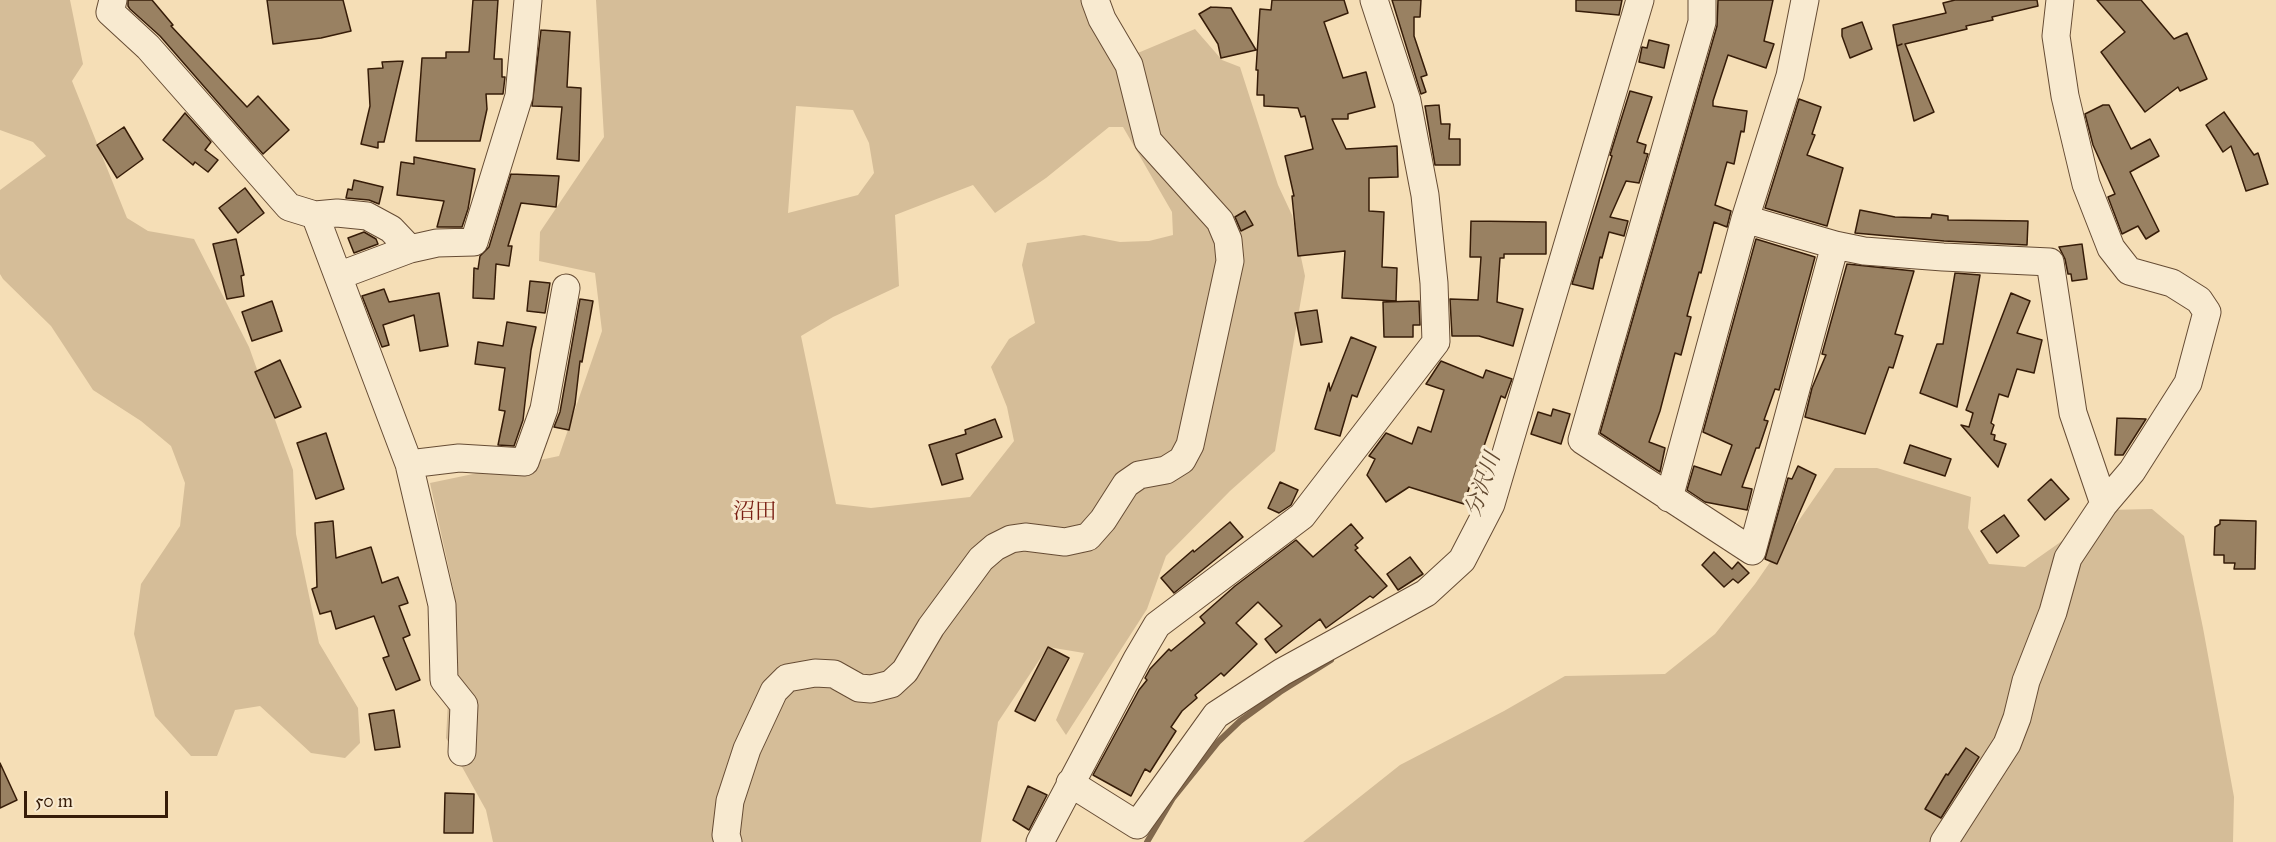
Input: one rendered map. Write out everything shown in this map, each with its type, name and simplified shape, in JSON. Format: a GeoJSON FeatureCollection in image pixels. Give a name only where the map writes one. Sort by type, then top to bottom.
{"type":"FeatureCollection","features":[{"type":"Feature","properties":{"kind":"street"},"geometry":{"type":"LineString","coordinates":[[113,0],[111,12],[148,47],[289,207],[315,215],[337,213],[367,216],[392,229],[410,249]]}},
{"type":"Feature","properties":{"kind":"street"},"geometry":{"type":"LineString","coordinates":[[338,276],[410,249],[437,243],[474,242],[519,96],[528,0]]}},
{"type":"Feature","properties":{"kind":"street"},"geometry":{"type":"LineString","coordinates":[[728,842],[726,835],[730,801],[747,749],[774,691],[787,678],[815,673],[834,674],[859,688],[871,689],[891,684],[905,671],[931,627],[981,559],[995,547],[1018,538],[1065,542],[1088,537],[1103,520],[1126,484],[1139,475],[1166,470],[1182,459],[1190,445],[1230,261],[1228,240],[1220,221],[1148,141],[1130,64],[1102,19],[1095,0]]}},
{"type":"Feature","properties":{"kind":"street"},"geometry":{"type":"LineString","coordinates":[[1040,842],[1157,625],[1302,516],[1436,342],[1434,283],[1425,195],[1407,101],[1374,0]]}},
{"type":"Feature","properties":{"kind":"street"},"geometry":{"type":"LineString","coordinates":[[1070,783],[1137,825],[1216,715],[1282,672],[1426,593],[1462,560],[1491,504],[1640,0]]}},
{"type":"Feature","properties":{"kind":"street"},"geometry":{"type":"LineString","coordinates":[[1702,0],[1702,22],[1582,440],[1752,551],[1835,245]]}},
{"type":"Feature","properties":{"kind":"street"},"geometry":{"type":"LineString","coordinates":[[1669,498],[1745,219],[1790,76],[1805,0]]}},
{"type":"Feature","properties":{"kind":"street"},"geometry":{"type":"LineString","coordinates":[[1944,842],[2007,744],[2017,718],[2025,681],[2053,612],[2068,558],[2104,504],[2132,471],[2188,383],[2207,312],[2199,300],[2172,283],[2129,271],[2111,248],[2086,184],[2065,96],[2056,36],[2060,0]]}},
{"type":"Feature","properties":{"kind":"street"},"geometry":{"type":"LineString","coordinates":[[315,215],[409,464],[442,605],[444,680],[464,705],[462,752]]}},
{"type":"Feature","properties":{"kind":"street"},"geometry":{"type":"LineString","coordinates":[[1745,219],[1864,251],[2050,262],[2073,412],[2104,504]]}},
{"type":"Feature","properties":{"kind":"street"},"geometry":{"type":"LineString","coordinates":[[409,464],[459,458],[525,462],[544,409],[566,288]]}},
{"type":"Feature","properties":{"kind":"shaded area"},"geometry":{"type":"Polygon","coordinates":[[[0,0],[70,0],[83,64],[72,81],[127,218],[148,231],[194,239],[249,347],[293,470],[296,534],[319,643],[358,708],[360,743],[345,758],[311,753],[260,706],[235,710],[217,756],[191,756],[155,716],[134,634],[141,584],[180,526],[185,483],[171,446],[141,421],[93,390],[51,326],[0,274],[0,190],[46,156],[33,142],[0,130],[0,0]]]}},
{"type":"Feature","properties":{"kind":"shaded area"},"geometry":{"type":"Polygon","coordinates":[[[596,0],[1090,0],[1133,55],[1195,29],[1222,60],[1240,67],[1278,185],[1292,215],[1305,276],[1275,451],[1230,491],[1166,556],[1147,609],[1066,735],[1056,720],[1084,653],[1048,647],[998,722],[981,842],[493,842],[486,810],[446,738],[454,592],[430,483],[559,456],[602,331],[595,273],[539,261],[540,232],[604,137],[596,0]],[[796,106],[788,213],[858,195],[874,173],[869,143],[853,110],[796,106]],[[1109,127],[1046,178],[995,213],[973,185],[895,215],[899,286],[833,317],[801,336],[836,504],[871,508],[970,497],[1014,441],[1007,407],[991,367],[1009,339],[1035,323],[1022,265],[1027,243],[1084,235],[1120,242],[1149,241],[1173,235],[1172,212],[1123,127],[1109,127]]]}},
{"type":"Feature","properties":{"kind":"shaded area"},"geometry":{"type":"Polygon","coordinates":[[[1835,468],[1877,468],[1971,497],[1968,528],[1989,564],[2025,567],[2106,510],[2152,509],[2184,536],[2234,797],[2233,842],[1303,842],[1400,765],[1504,711],[1565,676],[1665,674],[1715,634],[1755,584],[1835,468]]]}},
{"type":"Feature","properties":{"kind":"building"},"geometry":{"type":"Polygon","coordinates":[[[128,0],[152,0],[173,25],[171,26],[247,107],[258,96],[289,130],[263,154],[160,36],[130,9],[128,0]]]}},
{"type":"Feature","properties":{"kind":"building"},"geometry":{"type":"Polygon","coordinates":[[[267,0],[343,0],[351,31],[321,38],[273,44],[267,0]]]}},
{"type":"Feature","properties":{"kind":"building"},"geometry":{"type":"Polygon","coordinates":[[[473,0],[498,0],[494,59],[502,59],[502,77],[505,77],[503,94],[486,94],[487,109],[480,141],[416,141],[422,58],[446,58],[446,52],[469,52],[473,0]]]}},
{"type":"Feature","properties":{"kind":"building"},"geometry":{"type":"Polygon","coordinates":[[[1272,0],[1344,0],[1348,13],[1324,22],[1343,78],[1366,72],[1375,107],[1348,114],[1348,119],[1332,119],[1346,149],[1397,146],[1398,177],[1369,178],[1369,211],[1384,212],[1382,267],[1397,268],[1396,301],[1342,298],[1345,251],[1298,256],[1292,196],[1294,196],[1285,156],[1313,149],[1305,116],[1301,117],[1298,108],[1264,106],[1264,95],[1257,95],[1258,70],[1256,70],[1260,9],[1271,10],[1272,0]]]}},
{"type":"Feature","properties":{"kind":"building"},"geometry":{"type":"Polygon","coordinates":[[[1392,0],[1421,0],[1420,17],[1414,17],[1414,36],[1427,75],[1421,77],[1426,92],[1421,94],[1392,0]]]}},
{"type":"Feature","properties":{"kind":"building"},"geometry":{"type":"Polygon","coordinates":[[[1576,0],[1622,0],[1619,15],[1576,11],[1576,0]]]}},
{"type":"Feature","properties":{"kind":"building"},"geometry":{"type":"Polygon","coordinates":[[[1718,0],[1773,0],[1764,41],[1774,44],[1766,68],[1728,55],[1713,101],[1713,106],[1747,111],[1744,132],[1741,131],[1734,164],[1727,162],[1715,205],[1731,211],[1727,227],[1714,222],[1687,316],[1691,317],[1681,355],[1675,353],[1660,411],[1649,442],[1665,448],[1660,472],[1600,433],[1717,26],[1718,0]]]}},
{"type":"Feature","properties":{"kind":"building"},"geometry":{"type":"Polygon","coordinates":[[[1955,0],[2037,0],[2038,6],[1992,17],[1993,20],[1966,26],[1967,29],[1905,44],[1934,112],[1914,121],[1893,25],[1946,13],[1943,3],[1955,0]]]}},
{"type":"Feature","properties":{"kind":"building"},"geometry":{"type":"Polygon","coordinates":[[[2097,0],[2141,0],[2174,39],[2187,33],[2207,79],[2180,91],[2178,87],[2145,112],[2101,52],[2125,32],[2097,0]]]}},
{"type":"Feature","properties":{"kind":"building"},"geometry":{"type":"Polygon","coordinates":[[[1211,7],[1231,8],[1256,50],[1221,58],[1218,44],[1199,14],[1211,7]]]}},
{"type":"Feature","properties":{"kind":"building"},"geometry":{"type":"Polygon","coordinates":[[[1862,22],[1872,49],[1850,58],[1842,36],[1842,29],[1862,22]]]}},
{"type":"Feature","properties":{"kind":"building"},"geometry":{"type":"Polygon","coordinates":[[[541,30],[570,32],[567,87],[581,88],[579,161],[557,159],[562,107],[532,106],[541,30]]]}},
{"type":"Feature","properties":{"kind":"building"},"geometry":{"type":"Polygon","coordinates":[[[1649,40],[1669,45],[1664,68],[1639,62],[1642,47],[1647,48],[1649,40]]]}},
{"type":"Feature","properties":{"kind":"building"},"geometry":{"type":"Polygon","coordinates":[[[403,61],[384,142],[378,142],[378,148],[361,144],[370,106],[368,69],[383,68],[382,62],[403,61]]]}},
{"type":"Feature","properties":{"kind":"building"},"geometry":{"type":"Polygon","coordinates":[[[1630,91],[1652,97],[1637,142],[1646,145],[1644,153],[1648,154],[1639,183],[1626,181],[1610,217],[1628,221],[1624,236],[1609,232],[1602,258],[1600,257],[1593,289],[1572,284],[1612,156],[1610,155],[1630,91]]]}},
{"type":"Feature","properties":{"kind":"building"},"geometry":{"type":"Polygon","coordinates":[[[1799,99],[1821,107],[1812,134],[1815,135],[1807,155],[1843,168],[1827,226],[1765,208],[1799,99]]]}},
{"type":"Feature","properties":{"kind":"building"},"geometry":{"type":"Polygon","coordinates":[[[1439,105],[1441,124],[1450,124],[1449,139],[1460,139],[1460,165],[1435,165],[1425,106],[1439,105]]]}},
{"type":"Feature","properties":{"kind":"building"},"geometry":{"type":"Polygon","coordinates":[[[2103,105],[2109,105],[2131,149],[2150,139],[2159,156],[2130,172],[2159,231],[2146,239],[2138,226],[2122,234],[2108,197],[2115,194],[2093,145],[2085,114],[2103,105]]]}},
{"type":"Feature","properties":{"kind":"building"},"geometry":{"type":"Polygon","coordinates":[[[2224,112],[2254,155],[2258,153],[2268,184],[2246,191],[2231,146],[2223,152],[2206,125],[2224,112]]]}},
{"type":"Feature","properties":{"kind":"building"},"geometry":{"type":"Polygon","coordinates":[[[185,113],[211,142],[205,150],[218,160],[208,172],[195,162],[193,165],[163,140],[185,113]]]}},
{"type":"Feature","properties":{"kind":"building"},"geometry":{"type":"Polygon","coordinates":[[[124,127],[143,159],[117,178],[97,145],[124,127]]]}},
{"type":"Feature","properties":{"kind":"building"},"geometry":{"type":"Polygon","coordinates":[[[414,157],[475,169],[468,209],[462,227],[437,227],[444,201],[397,195],[401,162],[414,164],[414,157]]]}},
{"type":"Feature","properties":{"kind":"building"},"geometry":{"type":"Polygon","coordinates":[[[511,174],[559,176],[556,207],[521,203],[508,246],[512,246],[509,266],[496,264],[494,299],[473,298],[474,268],[478,269],[480,256],[489,247],[511,174]]]}},
{"type":"Feature","properties":{"kind":"building"},"geometry":{"type":"Polygon","coordinates":[[[354,180],[383,187],[379,204],[369,200],[346,198],[348,189],[352,190],[354,180]]]}},
{"type":"Feature","properties":{"kind":"building"},"geometry":{"type":"Polygon","coordinates":[[[245,188],[264,213],[238,233],[219,208],[245,188]]]}},
{"type":"Feature","properties":{"kind":"building"},"geometry":{"type":"Polygon","coordinates":[[[1860,210],[1895,217],[1931,218],[1932,214],[1948,216],[1948,220],[2028,221],[2027,245],[1855,233],[1860,210]]]}},
{"type":"Feature","properties":{"kind":"building"},"geometry":{"type":"Polygon","coordinates":[[[1245,211],[1253,225],[1241,231],[1235,217],[1245,211]]]}},
{"type":"Feature","properties":{"kind":"building"},"geometry":{"type":"Polygon","coordinates":[[[1471,221],[1546,222],[1546,254],[1504,254],[1504,258],[1500,258],[1497,302],[1523,309],[1513,346],[1479,336],[1452,336],[1450,299],[1478,300],[1481,257],[1470,257],[1471,221]]]}},
{"type":"Feature","properties":{"kind":"building"},"geometry":{"type":"Polygon","coordinates":[[[364,232],[376,239],[378,244],[354,253],[348,238],[364,232]]]}},
{"type":"Feature","properties":{"kind":"building"},"geometry":{"type":"Polygon","coordinates":[[[236,239],[244,275],[241,276],[244,296],[227,299],[213,244],[236,239]]]}},
{"type":"Feature","properties":{"kind":"building"},"geometry":{"type":"Polygon","coordinates":[[[1756,239],[1815,257],[1779,390],[1775,389],[1764,420],[1768,421],[1759,448],[1756,448],[1742,487],[1752,489],[1747,510],[1705,502],[1687,490],[1694,466],[1721,475],[1732,445],[1703,432],[1756,239]]]}},
{"type":"Feature","properties":{"kind":"building"},"geometry":{"type":"Polygon","coordinates":[[[2082,244],[2087,279],[2072,281],[2059,247],[2082,244]]]}},
{"type":"Feature","properties":{"kind":"building"},"geometry":{"type":"Polygon","coordinates":[[[1847,264],[1914,271],[1895,334],[1903,336],[1893,368],[1889,367],[1865,434],[1805,417],[1812,388],[1826,355],[1822,354],[1847,264]]]}},
{"type":"Feature","properties":{"kind":"building"},"geometry":{"type":"Polygon","coordinates":[[[1955,273],[1980,275],[1957,407],[1920,393],[1937,344],[1943,344],[1955,273]]]}},
{"type":"Feature","properties":{"kind":"building"},"geometry":{"type":"Polygon","coordinates":[[[530,281],[550,283],[545,313],[527,311],[530,281]]]}},
{"type":"Feature","properties":{"kind":"building"},"geometry":{"type":"Polygon","coordinates":[[[384,289],[389,302],[439,293],[448,346],[420,351],[414,315],[383,325],[389,345],[382,347],[362,296],[384,289]]]}},
{"type":"Feature","properties":{"kind":"building"},"geometry":{"type":"Polygon","coordinates":[[[2011,293],[2030,301],[2017,333],[2042,340],[2034,373],[2017,369],[2008,397],[1999,394],[1991,423],[1994,425],[1991,434],[1995,435],[1994,440],[2006,444],[1998,467],[1961,425],[1969,427],[1973,413],[1966,410],[2011,293]]]}},
{"type":"Feature","properties":{"kind":"building"},"geometry":{"type":"Polygon","coordinates":[[[580,299],[593,301],[582,362],[580,361],[575,404],[569,430],[554,427],[560,412],[580,299]]]}},
{"type":"Feature","properties":{"kind":"building"},"geometry":{"type":"Polygon","coordinates":[[[272,301],[282,331],[252,341],[242,312],[272,301]]]}},
{"type":"Feature","properties":{"kind":"building"},"geometry":{"type":"Polygon","coordinates":[[[1419,301],[1420,325],[1413,325],[1413,337],[1384,337],[1383,302],[1419,301]]]}},
{"type":"Feature","properties":{"kind":"building"},"geometry":{"type":"Polygon","coordinates":[[[1317,310],[1322,342],[1301,345],[1295,313],[1317,310]]]}},
{"type":"Feature","properties":{"kind":"building"},"geometry":{"type":"Polygon","coordinates":[[[507,322],[536,327],[523,420],[514,446],[498,445],[505,411],[499,410],[505,368],[475,364],[478,342],[503,346],[507,322]]]}},
{"type":"Feature","properties":{"kind":"building"},"geometry":{"type":"Polygon","coordinates":[[[1351,337],[1376,347],[1357,397],[1352,395],[1340,436],[1315,429],[1329,383],[1330,391],[1351,337]]]}},
{"type":"Feature","properties":{"kind":"building"},"geometry":{"type":"Polygon","coordinates":[[[280,360],[301,407],[275,418],[255,372],[280,360]]]}},
{"type":"Feature","properties":{"kind":"building"},"geometry":{"type":"Polygon","coordinates":[[[1441,361],[1483,378],[1486,370],[1512,379],[1505,398],[1501,396],[1479,468],[1476,466],[1464,504],[1409,487],[1386,502],[1367,475],[1375,459],[1369,456],[1386,433],[1412,444],[1418,427],[1431,432],[1444,390],[1426,384],[1441,361]]]}},
{"type":"Feature","properties":{"kind":"building"},"geometry":{"type":"Polygon","coordinates":[[[1553,409],[1570,414],[1561,444],[1531,434],[1538,412],[1551,416],[1553,409]]]}},
{"type":"Feature","properties":{"kind":"building"},"geometry":{"type":"Polygon","coordinates":[[[2117,418],[2146,419],[2123,455],[2115,455],[2117,418]]]}},
{"type":"Feature","properties":{"kind":"building"},"geometry":{"type":"Polygon","coordinates":[[[995,419],[1002,437],[956,454],[963,479],[942,485],[929,445],[966,434],[965,430],[995,419]]]}},
{"type":"Feature","properties":{"kind":"building"},"geometry":{"type":"Polygon","coordinates":[[[326,433],[344,489],[316,499],[297,443],[326,433]]]}},
{"type":"Feature","properties":{"kind":"building"},"geometry":{"type":"Polygon","coordinates":[[[1910,445],[1951,459],[1945,476],[1904,463],[1910,445]]]}},
{"type":"Feature","properties":{"kind":"building"},"geometry":{"type":"Polygon","coordinates":[[[1798,466],[1816,475],[1777,564],[1765,559],[1788,478],[1792,479],[1798,466]]]}},
{"type":"Feature","properties":{"kind":"building"},"geometry":{"type":"Polygon","coordinates":[[[2051,479],[2069,499],[2045,520],[2028,500],[2051,479]]]}},
{"type":"Feature","properties":{"kind":"building"},"geometry":{"type":"Polygon","coordinates":[[[1280,482],[1298,490],[1291,505],[1279,513],[1268,508],[1280,482]]]}},
{"type":"Feature","properties":{"kind":"building"},"geometry":{"type":"Polygon","coordinates":[[[2004,515],[2019,536],[1997,553],[1981,531],[2004,515]]]}},
{"type":"Feature","properties":{"kind":"building"},"geometry":{"type":"Polygon","coordinates":[[[2220,520],[2256,521],[2255,569],[2234,569],[2235,563],[2224,563],[2224,555],[2214,555],[2215,527],[2220,524],[2220,520]]]}},
{"type":"Feature","properties":{"kind":"building"},"geometry":{"type":"Polygon","coordinates":[[[333,521],[336,558],[371,547],[382,583],[398,577],[408,603],[399,606],[410,635],[403,638],[420,680],[396,690],[383,658],[389,656],[374,616],[336,629],[331,611],[320,614],[312,589],[317,587],[315,523],[333,521]]]}},
{"type":"Feature","properties":{"kind":"building"},"geometry":{"type":"Polygon","coordinates":[[[1230,522],[1243,537],[1174,593],[1161,578],[1230,522]]]}},
{"type":"Feature","properties":{"kind":"building"},"geometry":{"type":"Polygon","coordinates":[[[1351,524],[1363,538],[1355,545],[1358,548],[1355,550],[1387,586],[1373,598],[1370,596],[1326,628],[1320,619],[1276,653],[1265,639],[1282,626],[1258,602],[1236,623],[1257,644],[1224,676],[1221,673],[1195,695],[1197,698],[1182,711],[1171,727],[1176,731],[1150,772],[1145,769],[1131,796],[1093,775],[1139,690],[1147,680],[1145,678],[1150,669],[1169,649],[1171,651],[1205,623],[1200,617],[1235,586],[1296,540],[1313,557],[1351,524]]]}},
{"type":"Feature","properties":{"kind":"building"},"geometry":{"type":"Polygon","coordinates":[[[1714,552],[1732,569],[1738,562],[1749,573],[1738,583],[1733,579],[1724,587],[1702,565],[1714,552]]]}},
{"type":"Feature","properties":{"kind":"building"},"geometry":{"type":"Polygon","coordinates":[[[1410,557],[1423,574],[1398,590],[1387,574],[1410,557]]]}},
{"type":"Feature","properties":{"kind":"building"},"geometry":{"type":"Polygon","coordinates":[[[1048,647],[1069,658],[1035,721],[1015,711],[1048,647]]]}},
{"type":"Feature","properties":{"kind":"building"},"geometry":{"type":"Polygon","coordinates":[[[394,710],[400,747],[375,750],[369,714],[394,710]]]}},
{"type":"Feature","properties":{"kind":"building"},"geometry":{"type":"Polygon","coordinates":[[[1966,748],[1979,757],[1941,818],[1925,809],[1946,774],[1948,775],[1966,748]]]}},
{"type":"Feature","properties":{"kind":"building"},"geometry":{"type":"Polygon","coordinates":[[[0,763],[17,800],[0,808],[0,763]]]}},
{"type":"Feature","properties":{"kind":"building"},"geometry":{"type":"Polygon","coordinates":[[[1028,786],[1047,795],[1029,830],[1013,820],[1028,786]]]}},
{"type":"Feature","properties":{"kind":"building"},"geometry":{"type":"Polygon","coordinates":[[[445,793],[474,794],[473,833],[444,833],[445,793]]]}},
{"type":"Feature","properties":{"kind":"waterway","name":"分沢川"},"geometry":{"type":"LineString","coordinates":[[1147,842],[1173,798],[1218,742],[1240,721],[1280,692],[1331,660]]}},
{"type":"Feature","properties":{"kind":"district","name":"沼田"},"geometry":{"type":"Point","coordinates":[755,513]}}]}
